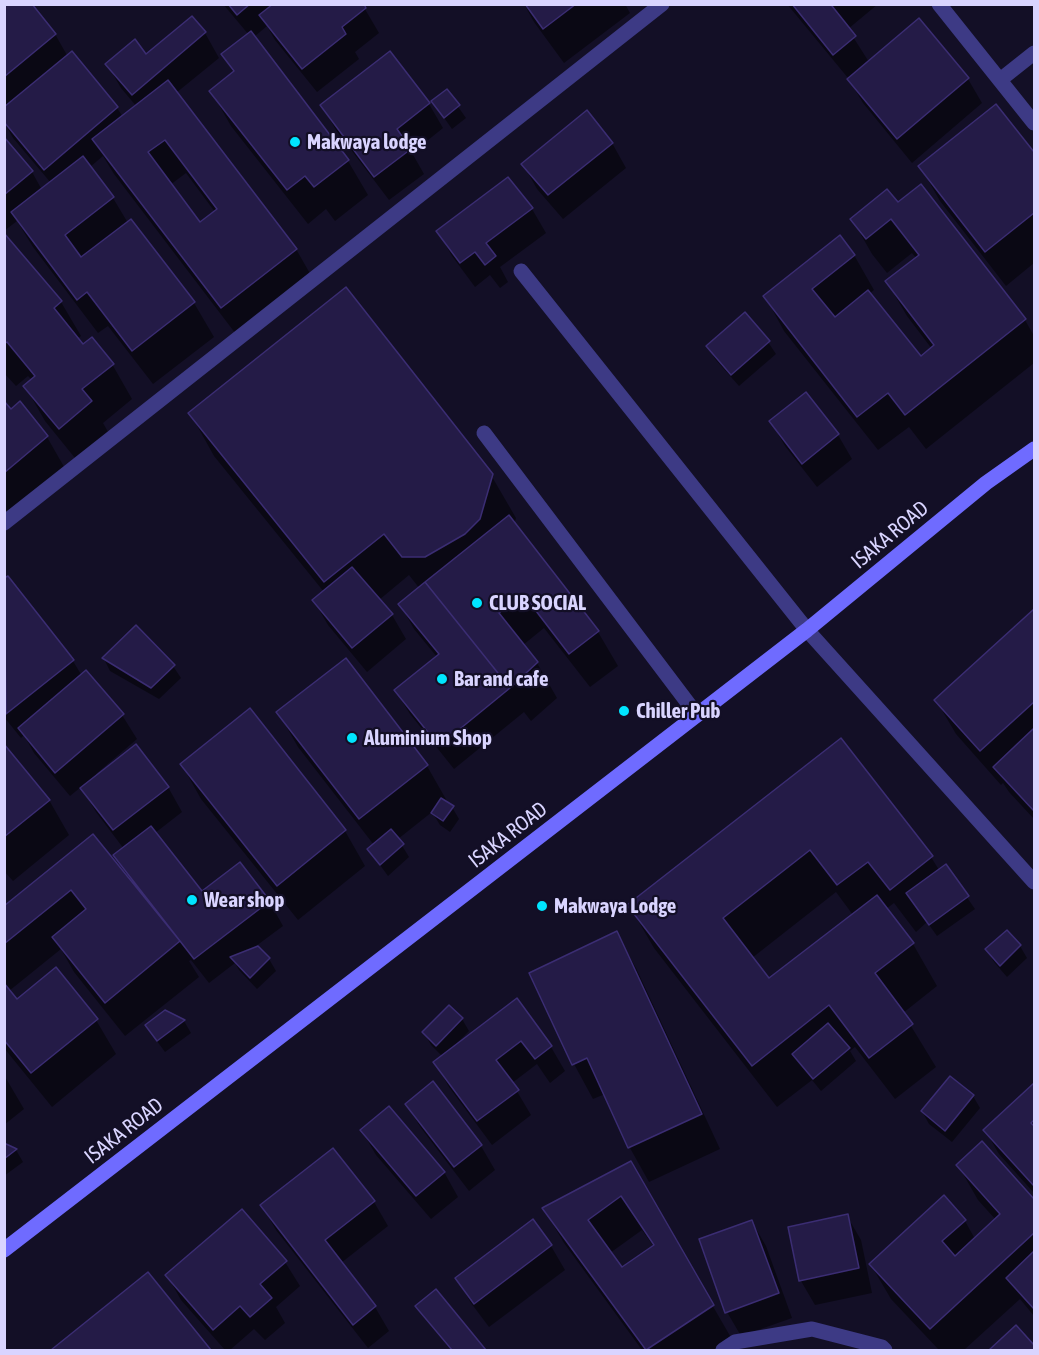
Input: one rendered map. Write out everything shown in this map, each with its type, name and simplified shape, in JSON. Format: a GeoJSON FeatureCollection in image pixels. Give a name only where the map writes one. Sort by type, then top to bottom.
{"type":"FeatureCollection","features":[{"type":"Feature","properties":{"kind":"street"},"geometry":{"type":"LineString","coordinates":[[4,523],[662,4]]}},
{"type":"Feature","properties":{"kind":"street"},"geometry":{"type":"LineString","coordinates":[[939,4],[1035,123]]}},
{"type":"Feature","properties":{"kind":"street"},"geometry":{"type":"LineString","coordinates":[[1000,80],[1035,53]]}},
{"type":"Feature","properties":{"kind":"street"},"geometry":{"type":"LineString","coordinates":[[521,271],[807,630],[1035,882]]}},
{"type":"Feature","properties":{"kind":"street"},"geometry":{"type":"LineString","coordinates":[[484,433],[697,715]]}},
{"type":"Feature","properties":{"kind":"street","name":"ISAKA ROAD"},"geometry":{"type":"LineString","coordinates":[[4,1250],[807,630],[986,483],[1035,448]]}},
{"type":"Feature","properties":{"kind":"street"},"geometry":{"type":"LineString","coordinates":[[723,1350],[735,1342],[812,1329],[882,1347],[885,1350]]}},
{"type":"Feature","properties":{"kind":"building"},"geometry":{"type":"Polygon","coordinates":[[[4,4],[32,4],[56,34],[4,77],[4,4]]]}},
{"type":"Feature","properties":{"kind":"building"},"geometry":{"type":"Polygon","coordinates":[[[228,4],[250,4],[237,15],[228,4]]]}},
{"type":"Feature","properties":{"kind":"building"},"geometry":{"type":"Polygon","coordinates":[[[273,4],[364,4],[366,8],[342,27],[346,34],[302,69],[259,15],[273,4]]]}},
{"type":"Feature","properties":{"kind":"building"},"geometry":{"type":"Polygon","coordinates":[[[525,4],[576,4],[543,29],[525,4]]]}},
{"type":"Feature","properties":{"kind":"building"},"geometry":{"type":"Polygon","coordinates":[[[792,4],[834,4],[832,6],[856,36],[833,55],[792,4]]]}},
{"type":"Feature","properties":{"kind":"building"},"geometry":{"type":"Polygon","coordinates":[[[192,16],[206,32],[132,95],[105,64],[135,39],[146,54],[192,16]]]}},
{"type":"Feature","properties":{"kind":"building"},"geometry":{"type":"Polygon","coordinates":[[[919,18],[969,78],[897,139],[847,79],[919,18]]]}},
{"type":"Feature","properties":{"kind":"building"},"geometry":{"type":"Polygon","coordinates":[[[251,31],[349,160],[314,187],[305,176],[287,190],[209,91],[234,71],[221,54],[251,31]]]}},
{"type":"Feature","properties":{"kind":"building"},"geometry":{"type":"Polygon","coordinates":[[[72,51],[118,107],[44,170],[4,122],[4,107],[72,51]]]}},
{"type":"Feature","properties":{"kind":"building"},"geometry":{"type":"Polygon","coordinates":[[[390,51],[430,103],[397,129],[411,149],[374,177],[320,105],[390,51]]]}},
{"type":"Feature","properties":{"kind":"building"},"geometry":{"type":"Polygon","coordinates":[[[168,80],[297,249],[221,308],[92,139],[168,80]],[[165,140],[148,152],[200,222],[217,209],[165,140]]]}},
{"type":"Feature","properties":{"kind":"building"},"geometry":{"type":"Polygon","coordinates":[[[447,89],[460,105],[444,118],[431,101],[447,89]]]}},
{"type":"Feature","properties":{"kind":"building"},"geometry":{"type":"Polygon","coordinates":[[[996,104],[1034,152],[1034,213],[985,252],[918,166],[996,104]]]}},
{"type":"Feature","properties":{"kind":"building"},"geometry":{"type":"Polygon","coordinates":[[[587,110],[613,143],[548,195],[521,164],[587,110]]]}},
{"type":"Feature","properties":{"kind":"building"},"geometry":{"type":"Polygon","coordinates":[[[4,137],[33,171],[4,195],[4,137]]]}},
{"type":"Feature","properties":{"kind":"building"},"geometry":{"type":"Polygon","coordinates":[[[83,156],[114,197],[65,235],[81,257],[131,219],[195,302],[132,351],[87,292],[77,300],[11,212],[83,156]]]}},
{"type":"Feature","properties":{"kind":"building"},"geometry":{"type":"Polygon","coordinates":[[[508,177],[533,208],[486,243],[496,256],[485,265],[475,252],[460,263],[436,231],[508,177]]]}},
{"type":"Feature","properties":{"kind":"building"},"geometry":{"type":"Polygon","coordinates":[[[921,184],[1026,319],[905,415],[888,393],[857,417],[763,296],[840,235],[855,255],[812,289],[835,317],[868,290],[921,356],[934,345],[885,281],[919,255],[891,219],[866,239],[850,219],[887,189],[898,202],[921,184]]]}},
{"type":"Feature","properties":{"kind":"building"},"geometry":{"type":"Polygon","coordinates":[[[4,233],[62,301],[54,308],[83,344],[92,337],[114,364],[82,389],[92,401],[59,429],[23,386],[35,376],[7,342],[4,344],[4,233]]]}},
{"type":"Feature","properties":{"kind":"building"},"geometry":{"type":"Polygon","coordinates":[[[346,287],[493,474],[480,519],[465,534],[425,557],[402,557],[384,534],[324,582],[188,413],[346,287]]]}},
{"type":"Feature","properties":{"kind":"building"},"geometry":{"type":"Polygon","coordinates":[[[745,312],[770,341],[731,375],[706,346],[745,312]]]}},
{"type":"Feature","properties":{"kind":"building"},"geometry":{"type":"Polygon","coordinates":[[[806,392],[839,434],[802,464],[769,421],[806,392]]]}},
{"type":"Feature","properties":{"kind":"building"},"geometry":{"type":"Polygon","coordinates":[[[4,401],[11,409],[20,401],[48,436],[4,473],[4,401]]]}},
{"type":"Feature","properties":{"kind":"building","name":"CLUB SOCIAL"},"geometry":{"type":"Polygon","coordinates":[[[509,515],[599,631],[569,654],[523,594],[499,613],[538,662],[510,688],[425,582],[509,515]]]}},
{"type":"Feature","properties":{"kind":"building"},"geometry":{"type":"Polygon","coordinates":[[[352,567],[393,614],[352,648],[312,600],[352,567]]]}},
{"type":"Feature","properties":{"kind":"building"},"geometry":{"type":"Polygon","coordinates":[[[8,576],[74,660],[6,714],[4,578],[8,576]]]}},
{"type":"Feature","properties":{"kind":"building"},"geometry":{"type":"Polygon","coordinates":[[[425,582],[510,688],[439,746],[394,690],[439,654],[398,604],[425,582]]]}},
{"type":"Feature","properties":{"kind":"building"},"geometry":{"type":"Polygon","coordinates":[[[1034,609],[1034,702],[980,751],[934,700],[1034,609]]]}},
{"type":"Feature","properties":{"kind":"building"},"geometry":{"type":"Polygon","coordinates":[[[136,625],[175,665],[151,688],[102,658],[136,625]]]}},
{"type":"Feature","properties":{"kind":"building","name":"Aluminium Shop"},"geometry":{"type":"Polygon","coordinates":[[[346,658],[428,765],[359,819],[276,712],[346,658]]]}},
{"type":"Feature","properties":{"kind":"building"},"geometry":{"type":"Polygon","coordinates":[[[86,670],[124,714],[55,773],[18,728],[86,670]]]}},
{"type":"Feature","properties":{"kind":"building"},"geometry":{"type":"Polygon","coordinates":[[[250,708],[346,830],[277,886],[180,764],[250,708]]]}},
{"type":"Feature","properties":{"kind":"building"},"geometry":{"type":"Polygon","coordinates":[[[1033,729],[1034,731],[1034,811],[993,767],[1033,729]]]}},
{"type":"Feature","properties":{"kind":"building"},"geometry":{"type":"Polygon","coordinates":[[[841,738],[933,856],[890,890],[868,862],[837,885],[810,850],[723,918],[769,978],[877,895],[914,943],[875,973],[913,1024],[869,1058],[829,1005],[752,1066],[627,905],[841,738]]]}},
{"type":"Feature","properties":{"kind":"building"},"geometry":{"type":"Polygon","coordinates":[[[4,744],[50,800],[4,837],[4,744]]]}},
{"type":"Feature","properties":{"kind":"building"},"geometry":{"type":"Polygon","coordinates":[[[136,744],[169,787],[113,830],[80,788],[136,744]]]}},
{"type":"Feature","properties":{"kind":"building"},"geometry":{"type":"Polygon","coordinates":[[[441,798],[454,806],[443,821],[431,813],[441,798]]]}},
{"type":"Feature","properties":{"kind":"building"},"geometry":{"type":"Polygon","coordinates":[[[151,826],[202,891],[240,862],[270,901],[194,959],[113,855],[151,826]]]}},
{"type":"Feature","properties":{"kind":"building"},"geometry":{"type":"Polygon","coordinates":[[[391,829],[404,844],[380,865],[367,849],[391,829]]]}},
{"type":"Feature","properties":{"kind":"building"},"geometry":{"type":"Polygon","coordinates":[[[93,834],[180,941],[105,1003],[52,937],[86,909],[71,890],[4,944],[4,906],[93,834]]]}},
{"type":"Feature","properties":{"kind":"building"},"geometry":{"type":"Polygon","coordinates":[[[946,864],[969,896],[929,925],[906,893],[946,864]]]}},
{"type":"Feature","properties":{"kind":"building"},"geometry":{"type":"Polygon","coordinates":[[[1007,930],[1021,945],[1000,966],[985,949],[1007,930]]]}},
{"type":"Feature","properties":{"kind":"building"},"geometry":{"type":"Polygon","coordinates":[[[617,931],[702,1114],[628,1148],[587,1058],[572,1065],[529,973],[617,931]]]}},
{"type":"Feature","properties":{"kind":"building"},"geometry":{"type":"Polygon","coordinates":[[[258,946],[270,958],[250,978],[230,957],[258,946]]]}},
{"type":"Feature","properties":{"kind":"building"},"geometry":{"type":"Polygon","coordinates":[[[56,967],[98,1019],[31,1073],[4,1040],[4,983],[17,999],[56,967]]]}},
{"type":"Feature","properties":{"kind":"building"},"geometry":{"type":"Polygon","coordinates":[[[517,998],[552,1046],[535,1059],[521,1041],[496,1060],[519,1090],[477,1121],[433,1062],[517,998]]]}},
{"type":"Feature","properties":{"kind":"building"},"geometry":{"type":"Polygon","coordinates":[[[449,1005],[463,1018],[436,1046],[422,1032],[449,1005]]]}},
{"type":"Feature","properties":{"kind":"building"},"geometry":{"type":"Polygon","coordinates":[[[165,1010],[185,1020],[157,1041],[145,1025],[165,1010]]]}},
{"type":"Feature","properties":{"kind":"building"},"geometry":{"type":"Polygon","coordinates":[[[828,1023],[850,1048],[813,1079],[792,1054],[828,1023]]]}},
{"type":"Feature","properties":{"kind":"building"},"geometry":{"type":"Polygon","coordinates":[[[950,1076],[974,1095],[945,1131],[921,1111],[950,1076]]]}},
{"type":"Feature","properties":{"kind":"building"},"geometry":{"type":"Polygon","coordinates":[[[433,1081],[482,1145],[454,1167],[405,1104],[433,1081]]]}},
{"type":"Feature","properties":{"kind":"building"},"geometry":{"type":"Polygon","coordinates":[[[1034,1083],[1034,1120],[1031,1123],[1034,1126],[1034,1186],[983,1130],[1034,1083]]]}},
{"type":"Feature","properties":{"kind":"building"},"geometry":{"type":"Polygon","coordinates":[[[389,1106],[445,1172],[416,1196],[360,1130],[389,1106]]]}},
{"type":"Feature","properties":{"kind":"building"},"geometry":{"type":"Polygon","coordinates":[[[982,1141],[1034,1199],[1034,1233],[930,1329],[869,1264],[944,1195],[966,1220],[942,1241],[955,1256],[1000,1214],[956,1165],[982,1141]]]}},
{"type":"Feature","properties":{"kind":"building"},"geometry":{"type":"Polygon","coordinates":[[[4,1143],[17,1149],[4,1159],[4,1143]]]}},
{"type":"Feature","properties":{"kind":"building"},"geometry":{"type":"Polygon","coordinates":[[[333,1148],[375,1201],[325,1240],[376,1306],[353,1325],[260,1205],[333,1148]]]}},
{"type":"Feature","properties":{"kind":"building"},"geometry":{"type":"Polygon","coordinates":[[[631,1161],[714,1305],[646,1350],[542,1208],[631,1161]],[[621,1196],[588,1220],[622,1267],[654,1245],[621,1196]]]}},
{"type":"Feature","properties":{"kind":"building"},"geometry":{"type":"Polygon","coordinates":[[[242,1209],[287,1261],[260,1284],[272,1298],[250,1317],[240,1306],[213,1330],[165,1275],[242,1209]]]}},
{"type":"Feature","properties":{"kind":"building"},"geometry":{"type":"Polygon","coordinates":[[[848,1214],[859,1268],[799,1281],[788,1227],[848,1214]]]}},
{"type":"Feature","properties":{"kind":"building"},"geometry":{"type":"Polygon","coordinates":[[[533,1219],[552,1245],[474,1304],[455,1278],[533,1219]]]}},
{"type":"Feature","properties":{"kind":"building"},"geometry":{"type":"Polygon","coordinates":[[[752,1220],[779,1293],[725,1313],[699,1239],[752,1220]]]}},
{"type":"Feature","properties":{"kind":"building"},"geometry":{"type":"Polygon","coordinates":[[[1034,1251],[1034,1309],[1006,1278],[1034,1251]]]}},
{"type":"Feature","properties":{"kind":"building"},"geometry":{"type":"Polygon","coordinates":[[[148,1272],[211,1350],[51,1350],[148,1272]]]}},
{"type":"Feature","properties":{"kind":"building"},"geometry":{"type":"Polygon","coordinates":[[[436,1289],[486,1350],[452,1350],[415,1306],[436,1289]]]}},
{"type":"Feature","properties":{"kind":"building"},"geometry":{"type":"Polygon","coordinates":[[[1016,1325],[1034,1345],[1034,1350],[989,1350],[1016,1325]]]}},
{"type":"Feature","properties":{"kind":"place","name":"Makwaya lodge"},"geometry":{"type":"Point","coordinates":[295,142]}},
{"type":"Feature","properties":{"kind":"place","name":"CLUB SOCIAL"},"geometry":{"type":"Point","coordinates":[477,603]}},
{"type":"Feature","properties":{"kind":"place","name":"Bar and cafe"},"geometry":{"type":"Point","coordinates":[442,679]}},
{"type":"Feature","properties":{"kind":"place","name":"Chiller Pub"},"geometry":{"type":"Point","coordinates":[624,711]}},
{"type":"Feature","properties":{"kind":"place","name":"Aluminium Shop"},"geometry":{"type":"Point","coordinates":[352,738]}},
{"type":"Feature","properties":{"kind":"place","name":"Wear shop"},"geometry":{"type":"Point","coordinates":[192,900]}},
{"type":"Feature","properties":{"kind":"place","name":"Makwaya Lodge"},"geometry":{"type":"Point","coordinates":[542,906]}}]}
